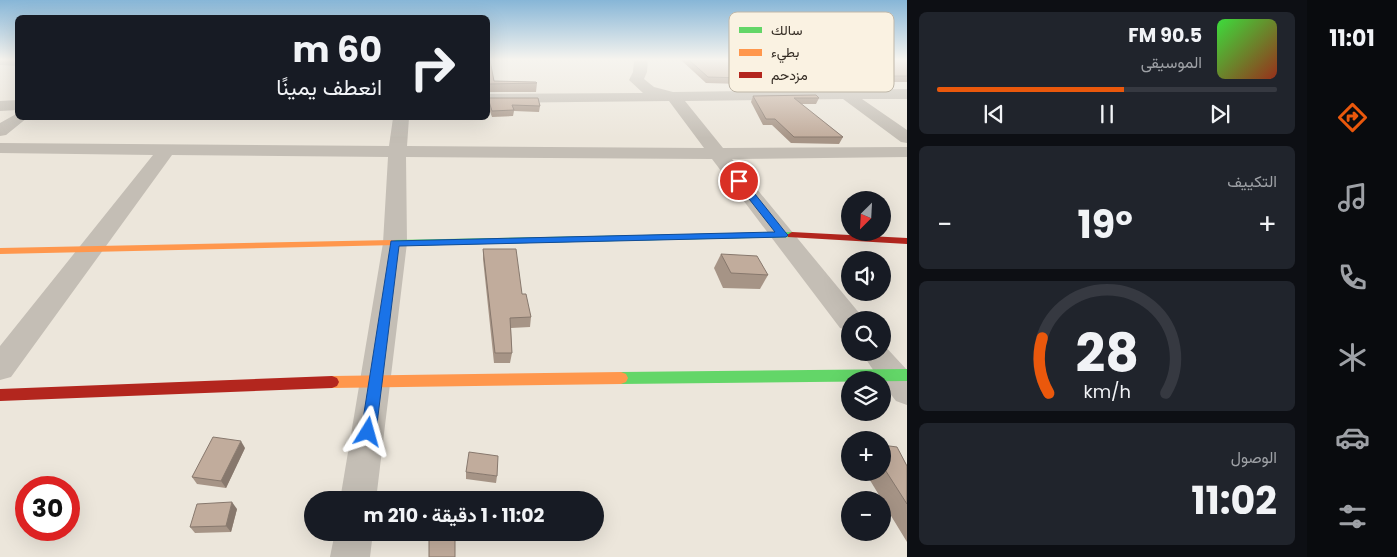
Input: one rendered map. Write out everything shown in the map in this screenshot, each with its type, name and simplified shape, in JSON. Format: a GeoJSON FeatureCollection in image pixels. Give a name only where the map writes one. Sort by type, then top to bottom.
{"type":"FeatureCollection","features":[{"type":"Feature","properties":{"kind":"street"},"geometry":{"type":"LineString","coordinates":[[644,86],[649,90],[673,97],[842,311]]}},
{"type":"Feature","properties":{"kind":"street"},"geometry":{"type":"LineString","coordinates":[[842,92],[907,138]]}},
{"type":"Feature","properties":{"kind":"street"},"geometry":{"type":"LineString","coordinates":[[490,99],[907,94]]}},
{"type":"Feature","properties":{"kind":"street"},"geometry":{"type":"LineString","coordinates":[[0,106],[15,105]]}},
{"type":"Feature","properties":{"kind":"street"},"geometry":{"type":"LineString","coordinates":[[0,132],[15,120]]}},
{"type":"Feature","properties":{"kind":"street"},"geometry":{"type":"LineString","coordinates":[[359,491],[394,243],[397,151],[401,120]]}},
{"type":"Feature","properties":{"kind":"street"},"geometry":{"type":"LineString","coordinates":[[0,148],[718,154],[907,152]]}},
{"type":"Feature","properties":{"kind":"street"},"geometry":{"type":"LineString","coordinates":[[0,368],[166,150]]}},
{"type":"Feature","properties":{"kind":"street"},"geometry":{"type":"LineString","coordinates":[[0,251],[782,235],[907,241]]}},
{"type":"Feature","properties":{"kind":"street"},"geometry":{"type":"LineString","coordinates":[[883,361],[902,381]]}},
{"type":"Feature","properties":{"kind":"street"},"geometry":{"type":"LineString","coordinates":[[0,395],[375,380],[902,381]]}},
{"type":"Feature","properties":{"kind":"street"},"geometry":{"type":"LineString","coordinates":[[350,557],[353,541]]}},
{"type":"Feature","properties":{"kind":"building"},"geometry":{"type":"Polygon","coordinates":[[[816,95],[819,98],[794,98],[843,137],[794,137],[775,119],[766,119],[753,96],[816,95]]]}},
{"type":"Feature","properties":{"kind":"building"},"geometry":{"type":"Polygon","coordinates":[[[490,98],[538,98],[540,106],[512,105],[514,110],[492,111],[490,98]]]}},
{"type":"Feature","properties":{"kind":"building"},"geometry":{"type":"Polygon","coordinates":[[[483,249],[516,249],[522,294],[526,294],[531,317],[510,318],[512,353],[495,353],[483,249]]]}},
{"type":"Feature","properties":{"kind":"building"},"geometry":{"type":"Polygon","coordinates":[[[721,254],[757,256],[768,275],[731,273],[721,254]]]}},
{"type":"Feature","properties":{"kind":"building"},"geometry":{"type":"Polygon","coordinates":[[[213,437],[241,441],[221,481],[192,477],[213,437]]]}},
{"type":"Feature","properties":{"kind":"building"},"geometry":{"type":"Polygon","coordinates":[[[891,446],[897,447],[907,466],[907,504],[891,479],[891,446]]]}},
{"type":"Feature","properties":{"kind":"building"},"geometry":{"type":"Polygon","coordinates":[[[469,452],[498,456],[497,476],[466,472],[469,452]]]}},
{"type":"Feature","properties":{"kind":"building"},"geometry":{"type":"Polygon","coordinates":[[[232,502],[226,526],[190,527],[197,504],[232,502]]]}},
{"type":"Feature","properties":{"kind":"building"},"geometry":{"type":"Polygon","coordinates":[[[429,541],[455,541],[455,557],[429,557],[429,541]]]}},
{"type":"Feature","properties":{"kind":"traffic: fast"},"geometry":{"type":"LineString","coordinates":[[393,243],[792,235]]}},
{"type":"Feature","properties":{"kind":"traffic: fast"},"geometry":{"type":"LineString","coordinates":[[621,378],[907,375]]}},
{"type":"Feature","properties":{"kind":"traffic: slow"},"geometry":{"type":"LineString","coordinates":[[0,251],[393,243]]}},
{"type":"Feature","properties":{"kind":"traffic: slow"},"geometry":{"type":"LineString","coordinates":[[332,382],[621,378]]}},
{"type":"Feature","properties":{"kind":"traffic: jam"},"geometry":{"type":"LineString","coordinates":[[792,235],[907,241]]}},
{"type":"Feature","properties":{"kind":"traffic: jam"},"geometry":{"type":"LineString","coordinates":[[0,395],[332,382]]}},
{"type":"Feature","properties":{"kind":"route"},"geometry":{"type":"LineString","coordinates":[[368,432],[394,243],[782,235],[739,181]]}}]}
